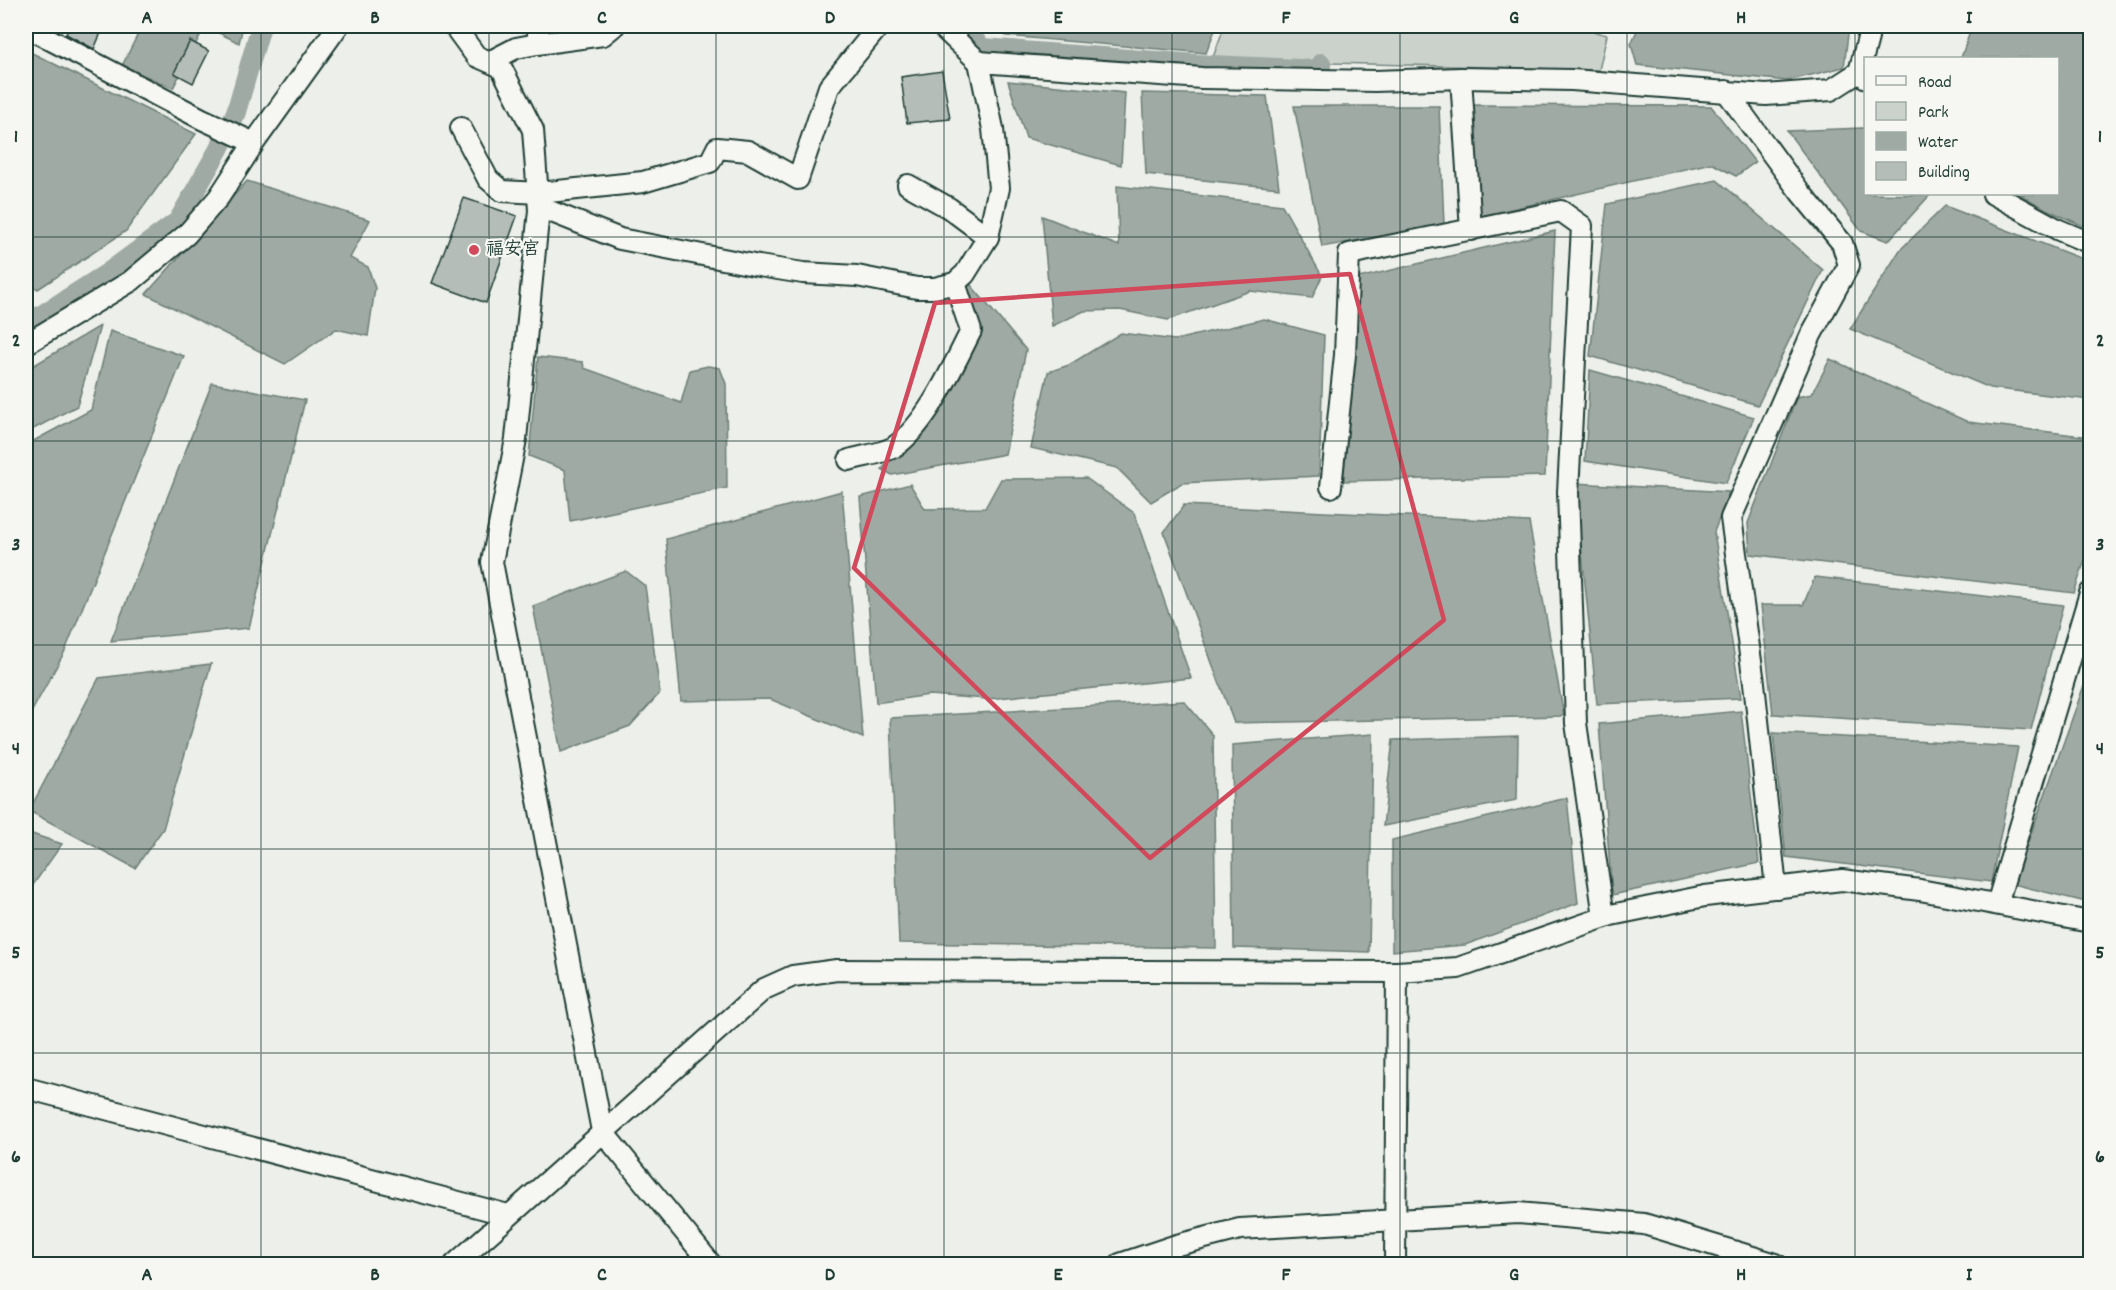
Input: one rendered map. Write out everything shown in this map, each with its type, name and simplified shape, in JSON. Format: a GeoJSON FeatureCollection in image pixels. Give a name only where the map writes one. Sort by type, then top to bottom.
{"type":"FeatureCollection","features":[{"type":"Feature","properties":{"kind":"street"},"geometry":{"type":"LineString","coordinates":[[26,344],[130,281],[187,234],[219,197],[254,143],[338,26]]}},
{"type":"Feature","properties":{"kind":"street"},"geometry":{"type":"LineString","coordinates":[[454,26],[476,56],[491,61],[501,68],[533,130],[539,202],[516,439],[492,562],[602,1131],[711,1264]]}},
{"type":"Feature","properties":{"kind":"street"},"geometry":{"type":"LineString","coordinates":[[491,61],[538,35],[603,35],[614,26]]}},
{"type":"Feature","properties":{"kind":"street"},"geometry":{"type":"LineString","coordinates":[[461,128],[488,179],[502,191],[539,202],[643,182],[710,162],[717,148],[748,151],[798,179],[829,87],[879,26]]}},
{"type":"Feature","properties":{"kind":"street"},"geometry":{"type":"LineString","coordinates":[[539,202],[547,210],[620,239],[759,266],[803,273],[857,276],[917,288],[935,288],[955,283],[964,274],[987,237],[999,188],[993,129],[979,62],[941,26]]}},
{"type":"Feature","properties":{"kind":"street"},"geometry":{"type":"LineString","coordinates":[[1865,57],[1868,26]]}},
{"type":"Feature","properties":{"kind":"street"},"geometry":{"type":"LineString","coordinates":[[26,27],[202,119],[252,142]]}},
{"type":"Feature","properties":{"kind":"street"},"geometry":{"type":"LineString","coordinates":[[979,62],[1202,78],[1415,81],[1461,78],[1572,81],[1766,95],[1831,90],[1862,75]]}},
{"type":"Feature","properties":{"kind":"street"},"geometry":{"type":"LineString","coordinates":[[1461,78],[1471,230]]}},
{"type":"Feature","properties":{"kind":"street"},"geometry":{"type":"LineString","coordinates":[[1725,92],[1800,192],[1842,243],[1849,265],[1811,335],[1731,518],[1754,683],[1776,888]]}},
{"type":"Feature","properties":{"kind":"street"},"geometry":{"type":"LineString","coordinates":[[908,185],[949,208],[987,237]]}},
{"type":"Feature","properties":{"kind":"street"},"geometry":{"type":"LineString","coordinates":[[1995,195],[2059,231],[2091,243]]}},
{"type":"Feature","properties":{"kind":"street"},"geometry":{"type":"LineString","coordinates":[[1331,487],[1345,356],[1349,254],[1561,211],[1582,226],[1568,492],[1576,723],[1604,917]]}},
{"type":"Feature","properties":{"kind":"street"},"geometry":{"type":"LineString","coordinates":[[849,460],[893,447],[922,418],[944,384],[970,331],[955,283]]}},
{"type":"Feature","properties":{"kind":"street"},"geometry":{"type":"LineString","coordinates":[[1997,904],[2091,593]]}},
{"type":"Feature","properties":{"kind":"street"},"geometry":{"type":"LineString","coordinates":[[455,1264],[764,989],[793,976],[837,970],[1397,972],[1458,968],[1604,917],[1705,896],[1842,880],[1920,890],[2091,922]]}},
{"type":"Feature","properties":{"kind":"street"},"geometry":{"type":"LineString","coordinates":[[1395,1264],[1397,972]]}},
{"type":"Feature","properties":{"kind":"street"},"geometry":{"type":"LineString","coordinates":[[26,1088],[508,1215]]}},
{"type":"Feature","properties":{"kind":"street"},"geometry":{"type":"LineString","coordinates":[[1120,1264],[1177,1245],[1240,1229],[1396,1222],[1518,1213],[1644,1224],[1776,1264]]}},
{"type":"Feature","properties":{"kind":"highlighted area"},"geometry":{"type":"Polygon","coordinates":[[[1350,274],[1444,620],[1150,858],[854,568],[935,303],[1350,274]]]}},
{"type":"Feature","properties":{"kind":"green space"},"geometry":{"type":"Polygon","coordinates":[[[1219,26],[1573,26],[1607,35],[1599,70],[1212,60],[1223,30],[1219,26]]]}},
{"type":"Feature","properties":{"kind":"water"},"geometry":{"type":"Polygon","coordinates":[[[142,26],[205,26],[173,88],[122,66],[142,26]]]}},
{"type":"Feature","properties":{"kind":"water"},"geometry":{"type":"Polygon","coordinates":[[[205,26],[243,26],[239,43],[205,26]]]}},
{"type":"Feature","properties":{"kind":"water"},"geometry":{"type":"Polygon","coordinates":[[[951,26],[972,26],[983,37],[977,51],[951,26]]]}},
{"type":"Feature","properties":{"kind":"water"},"geometry":{"type":"Polygon","coordinates":[[[1017,26],[1210,26],[1215,30],[1206,53],[1006,36],[1017,26]]]}},
{"type":"Feature","properties":{"kind":"water"},"geometry":{"type":"Polygon","coordinates":[[[1639,26],[1849,26],[1844,67],[1787,81],[1637,65],[1631,44],[1639,26]]]}},
{"type":"Feature","properties":{"kind":"water"},"geometry":{"type":"Polygon","coordinates":[[[1972,26],[2090,26],[2090,229],[2021,195],[2059,195],[2059,57],[1961,57],[1972,26]]]}},
{"type":"Feature","properties":{"kind":"water"},"geometry":{"type":"Polygon","coordinates":[[[26,50],[196,134],[126,231],[38,289],[26,282],[26,50]]]}},
{"type":"Feature","properties":{"kind":"water"},"geometry":{"type":"Polygon","coordinates":[[[1008,81],[1125,93],[1121,165],[1026,138],[1008,81]]]}},
{"type":"Feature","properties":{"kind":"water"},"geometry":{"type":"Polygon","coordinates":[[[1142,93],[1267,96],[1279,188],[1146,174],[1142,93]]]}},
{"type":"Feature","properties":{"kind":"water"},"geometry":{"type":"Polygon","coordinates":[[[1459,105],[1711,106],[1755,162],[1736,176],[1711,163],[1464,220],[1459,105]]]}},
{"type":"Feature","properties":{"kind":"water"},"geometry":{"type":"Polygon","coordinates":[[[1294,106],[1439,106],[1444,225],[1322,247],[1294,106]]]}},
{"type":"Feature","properties":{"kind":"water"},"geometry":{"type":"Polygon","coordinates":[[[1863,128],[1864,195],[1930,195],[1888,241],[1861,231],[1787,131],[1863,128]]]}},
{"type":"Feature","properties":{"kind":"water"},"geometry":{"type":"Polygon","coordinates":[[[1717,180],[1823,270],[1758,405],[1590,356],[1607,204],[1717,180]]]}},
{"type":"Feature","properties":{"kind":"water"},"geometry":{"type":"Polygon","coordinates":[[[247,181],[370,220],[350,258],[368,267],[375,288],[368,336],[336,329],[285,364],[146,294],[247,181]]]}},
{"type":"Feature","properties":{"kind":"water"},"geometry":{"type":"Polygon","coordinates":[[[1117,186],[1282,205],[1322,276],[1312,298],[1250,291],[1168,320],[1120,310],[1084,311],[1052,326],[1042,216],[1119,246],[1117,186]]]}},
{"type":"Feature","properties":{"kind":"water"},"geometry":{"type":"Polygon","coordinates":[[[1945,206],[2090,262],[2090,400],[1990,388],[1850,329],[1900,250],[1945,206]]]}},
{"type":"Feature","properties":{"kind":"water"},"geometry":{"type":"Polygon","coordinates":[[[1555,231],[1545,476],[1344,481],[1350,280],[1555,231]]]}},
{"type":"Feature","properties":{"kind":"water"},"geometry":{"type":"Polygon","coordinates":[[[970,284],[1026,350],[1005,454],[892,475],[882,469],[909,441],[963,345],[960,289],[970,284]]]}},
{"type":"Feature","properties":{"kind":"water"},"geometry":{"type":"Polygon","coordinates":[[[1264,319],[1324,335],[1319,476],[1182,483],[1151,502],[1117,468],[1031,448],[1048,372],[1069,365],[1121,333],[1175,340],[1264,319]]]}},
{"type":"Feature","properties":{"kind":"water"},"geometry":{"type":"Polygon","coordinates":[[[100,326],[77,406],[26,433],[26,370],[100,326]]]}},
{"type":"Feature","properties":{"kind":"water"},"geometry":{"type":"Polygon","coordinates":[[[110,331],[184,356],[65,651],[26,722],[26,445],[91,410],[110,331]]]}},
{"type":"Feature","properties":{"kind":"water"},"geometry":{"type":"Polygon","coordinates":[[[538,357],[583,362],[584,368],[681,403],[690,370],[708,366],[720,368],[726,384],[727,488],[570,521],[565,470],[529,456],[538,357]]]}},
{"type":"Feature","properties":{"kind":"water"},"geometry":{"type":"Polygon","coordinates":[[[1830,359],[1968,422],[2090,437],[2090,545],[2074,593],[1750,554],[1748,523],[1797,397],[1812,394],[1830,359]]]}},
{"type":"Feature","properties":{"kind":"water"},"geometry":{"type":"Polygon","coordinates":[[[1590,370],[1754,417],[1726,483],[1585,461],[1590,370]]]}},
{"type":"Feature","properties":{"kind":"water"},"geometry":{"type":"Polygon","coordinates":[[[212,383],[305,400],[249,628],[111,641],[212,383]]]}},
{"type":"Feature","properties":{"kind":"water"},"geometry":{"type":"Polygon","coordinates":[[[1086,478],[1134,513],[1191,678],[988,699],[929,695],[876,703],[860,497],[910,484],[925,509],[985,508],[1001,479],[1086,478]]]}},
{"type":"Feature","properties":{"kind":"water"},"geometry":{"type":"Polygon","coordinates":[[[1575,483],[1729,492],[1714,532],[1741,698],[1597,704],[1575,483]]]}},
{"type":"Feature","properties":{"kind":"water"},"geometry":{"type":"Polygon","coordinates":[[[842,491],[863,738],[770,699],[681,701],[666,539],[842,491]]]}},
{"type":"Feature","properties":{"kind":"water"},"geometry":{"type":"Polygon","coordinates":[[[1184,505],[1529,522],[1564,716],[1234,723],[1164,532],[1184,505]]]}},
{"type":"Feature","properties":{"kind":"water"},"geometry":{"type":"Polygon","coordinates":[[[626,571],[645,586],[660,693],[630,726],[561,752],[533,606],[626,571]]]}},
{"type":"Feature","properties":{"kind":"water"},"geometry":{"type":"Polygon","coordinates":[[[1815,577],[2063,605],[2031,730],[1773,714],[1761,605],[1803,605],[1815,577]]]}},
{"type":"Feature","properties":{"kind":"water"},"geometry":{"type":"Polygon","coordinates":[[[211,664],[163,829],[135,868],[29,811],[99,678],[211,664]]]}},
{"type":"Feature","properties":{"kind":"water"},"geometry":{"type":"Polygon","coordinates":[[[2090,679],[2090,903],[2013,884],[2083,688],[2090,679]]]}},
{"type":"Feature","properties":{"kind":"water"},"geometry":{"type":"Polygon","coordinates":[[[1184,701],[1213,735],[1216,948],[899,943],[890,718],[1184,701]]]}},
{"type":"Feature","properties":{"kind":"water"},"geometry":{"type":"Polygon","coordinates":[[[1741,711],[1759,863],[1612,895],[1599,724],[1741,711]]]}},
{"type":"Feature","properties":{"kind":"water"},"geometry":{"type":"Polygon","coordinates":[[[1773,733],[2018,747],[1991,882],[1786,857],[1773,733]]]}},
{"type":"Feature","properties":{"kind":"water"},"geometry":{"type":"Polygon","coordinates":[[[1373,734],[1369,952],[1234,948],[1232,745],[1373,734]]]}},
{"type":"Feature","properties":{"kind":"water"},"geometry":{"type":"Polygon","coordinates":[[[1518,736],[1517,800],[1383,826],[1393,740],[1518,736]]]}},
{"type":"Feature","properties":{"kind":"water"},"geometry":{"type":"Polygon","coordinates":[[[1567,798],[1578,903],[1465,945],[1392,951],[1392,840],[1567,798]]]}},
{"type":"Feature","properties":{"kind":"water"},"geometry":{"type":"Polygon","coordinates":[[[26,832],[62,844],[26,895],[26,832]]]}},
{"type":"Feature","properties":{"kind":"building"},"geometry":{"type":"Polygon","coordinates":[[[70,26],[104,26],[94,49],[66,34],[70,26]]]}},
{"type":"Feature","properties":{"kind":"building"},"geometry":{"type":"Polygon","coordinates":[[[190,41],[209,51],[193,83],[174,73],[190,41]]]}},
{"type":"Feature","properties":{"kind":"building"},"geometry":{"type":"Polygon","coordinates":[[[942,71],[950,119],[907,123],[901,77],[942,71]]]}},
{"type":"Feature","properties":{"kind":"building"},"geometry":{"type":"Polygon","coordinates":[[[464,198],[517,216],[486,303],[432,283],[464,198]]]}},
{"type":"Feature","properties":{"kind":"waterway"},"geometry":{"type":"LineString","coordinates":[[26,325],[106,274],[178,221],[219,149],[236,112],[261,26]]}},
{"type":"Feature","properties":{"kind":"waterway"},"geometry":{"type":"LineString","coordinates":[[958,26],[983,48],[1211,65],[1321,70],[1321,63]]}},
{"type":"Feature","properties":{"kind":"place","name":"福安宮"},"geometry":{"type":"Point","coordinates":[474,250]}}]}
